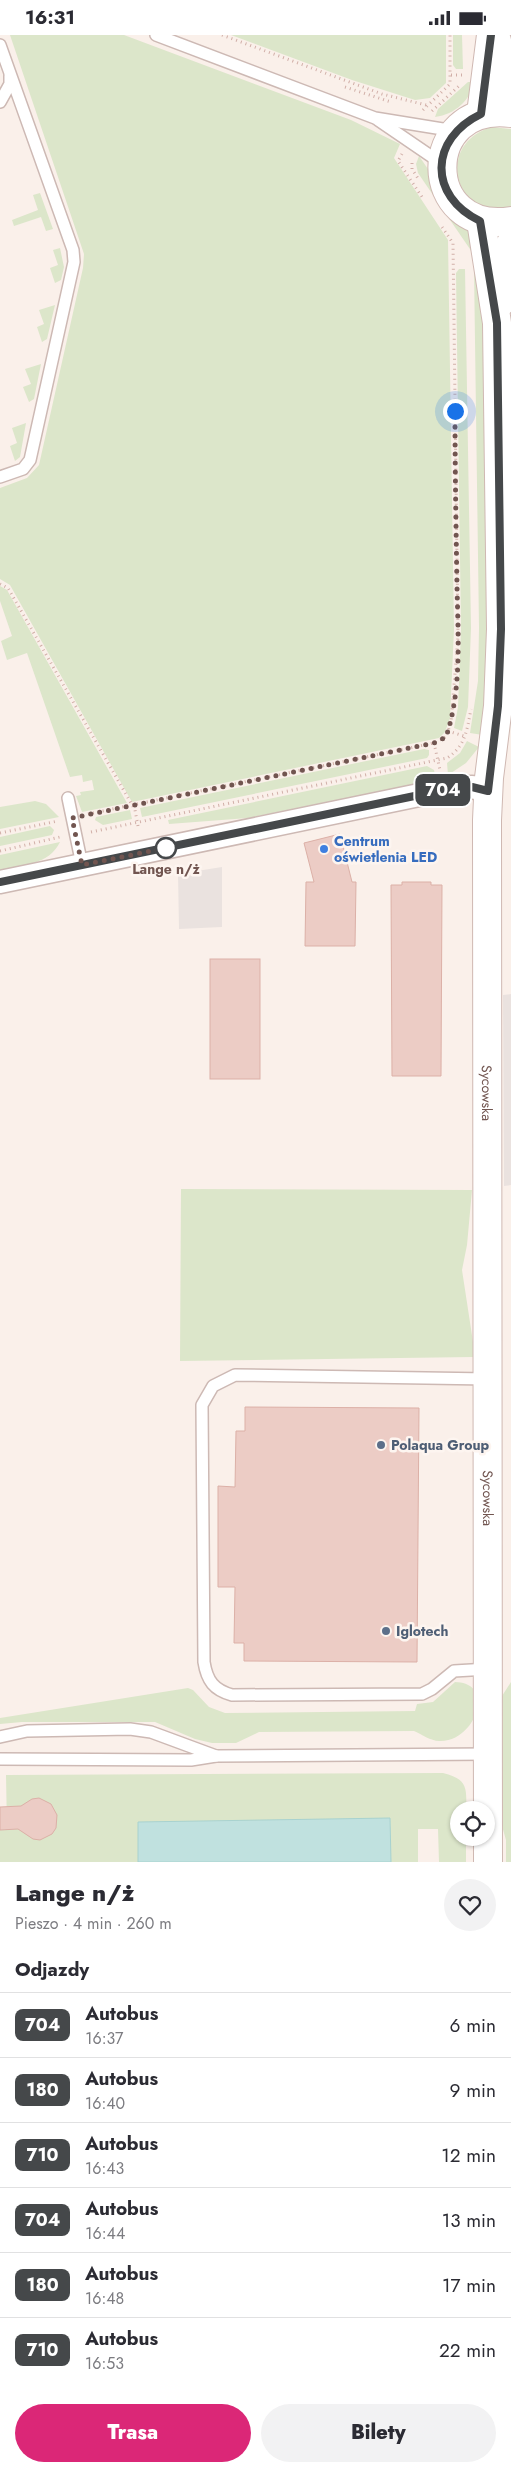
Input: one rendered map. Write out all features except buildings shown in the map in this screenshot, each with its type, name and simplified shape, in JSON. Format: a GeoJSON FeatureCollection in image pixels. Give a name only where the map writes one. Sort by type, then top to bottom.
{"type":"FeatureCollection","features":[{"type":"Feature","properties":{"kind":"street"},"geometry":{"type":"LineString","coordinates":[[481,114],[491,35]]}},
{"type":"Feature","properties":{"kind":"street"},"geometry":{"type":"LineString","coordinates":[[496,35],[511,105]]}},
{"type":"Feature","properties":{"kind":"street"},"geometry":{"type":"LineString","coordinates":[[511,113],[497,111],[481,114],[467,121],[448,140],[441,163],[445,188],[459,208],[480,221],[498,223],[511,221]]}},
{"type":"Feature","properties":{"kind":"street","name":"Sycowska"},"geometry":{"type":"LineString","coordinates":[[480,221],[497,323],[501,656],[488,791],[485,1077],[488,1379],[488,1862]]}},
{"type":"Feature","properties":{"kind":"street","name":"Sycowska"},"geometry":{"type":"LineString","coordinates":[[497,323],[511,243]]}},
{"type":"Feature","properties":{"kind":"street"},"geometry":{"type":"LineString","coordinates":[[0,882],[453,788],[472,787],[488,791]]}},
{"type":"Feature","properties":{"kind":"lane"},"geometry":{"type":"LineString","coordinates":[[156,35],[375,118],[455,131]]}},
{"type":"Feature","properties":{"kind":"lane"},"geometry":{"type":"LineString","coordinates":[[0,45],[72,250],[74,262],[30,460],[23,469],[0,477]]}},
{"type":"Feature","properties":{"kind":"lane"},"geometry":{"type":"LineString","coordinates":[[0,101],[10,84],[10,74]]}},
{"type":"Feature","properties":{"kind":"lane"},"geometry":{"type":"LineString","coordinates":[[375,118],[441,163]]}},
{"type":"Feature","properties":{"kind":"lane"},"geometry":{"type":"LineString","coordinates":[[68,798],[82,865]]}},
{"type":"Feature","properties":{"kind":"lane"},"geometry":{"type":"LineString","coordinates":[[488,1379],[234,1375],[213,1386],[202,1405],[204,1662],[206,1674],[212,1684],[221,1692],[232,1695],[422,1694],[432,1689],[454,1671],[488,1669]]}},
{"type":"Feature","properties":{"kind":"lane"},"geometry":{"type":"LineString","coordinates":[[0,1737],[27,1731],[130,1729],[150,1732],[216,1755]]}},
{"type":"Feature","properties":{"kind":"lane"},"geometry":{"type":"LineString","coordinates":[[0,1759],[191,1760],[216,1755],[489,1754]]}},
{"type":"Feature","properties":{"kind":"path"},"geometry":{"type":"LineString","coordinates":[[222,35],[382,94],[427,105]]}},
{"type":"Feature","properties":{"kind":"path"},"geometry":{"type":"LineString","coordinates":[[430,113],[420,112],[450,84],[450,35]]}},
{"type":"Feature","properties":{"kind":"path"},"geometry":{"type":"LineString","coordinates":[[216,38],[224,41]]}},
{"type":"Feature","properties":{"kind":"path"},"geometry":{"type":"LineString","coordinates":[[426,126],[430,113],[435,106],[466,79],[467,75]]}},
{"type":"Feature","properties":{"kind":"path"},"geometry":{"type":"LineString","coordinates":[[337,84],[393,103]]}},
{"type":"Feature","properties":{"kind":"path"},"geometry":{"type":"LineString","coordinates":[[412,143],[412,169],[424,188]]}},
{"type":"Feature","properties":{"kind":"path"},"geometry":{"type":"LineString","coordinates":[[412,143],[398,161],[426,202]]}},
{"type":"Feature","properties":{"kind":"path"},"geometry":{"type":"LineString","coordinates":[[0,833],[434,743],[446,737],[451,722],[458,637],[453,243],[436,218]]}},
{"type":"Feature","properties":{"kind":"path"},"geometry":{"type":"LineString","coordinates":[[0,584],[8,588],[131,805],[137,824]]}},
{"type":"Feature","properties":{"kind":"path"},"geometry":{"type":"LineString","coordinates":[[0,851],[447,758],[457,752],[464,741],[471,708]]}},
{"type":"Feature","properties":{"kind":"shaded area"},"geometry":{"type":"Polygon","coordinates":[[[222,867],[222,927],[179,929],[178,874],[222,867]]]}},
{"type":"Feature","properties":{"kind":"shaded area"},"geometry":{"type":"Polygon","coordinates":[[[511,994],[511,1185],[504,1186],[503,995],[511,994]]]}},
{"type":"Feature","properties":{"kind":"green space"},"geometry":{"type":"Polygon","coordinates":[[[10,35],[124,35],[351,120],[400,144],[394,158],[448,240],[454,629],[450,718],[445,732],[439,738],[132,802],[10,585],[0,579],[0,488],[27,478],[39,465],[83,268],[84,254],[10,35]]]}},
{"type":"Feature","properties":{"kind":"green space"},"geometry":{"type":"Polygon","coordinates":[[[231,35],[446,35],[446,83],[430,98],[415,100],[352,80],[231,35]]]}},
{"type":"Feature","properties":{"kind":"green space"},"geometry":{"type":"Polygon","coordinates":[[[453,35],[462,35],[463,69],[456,69],[453,65],[453,35]]]}},
{"type":"Feature","properties":{"kind":"green space"},"geometry":{"type":"Polygon","coordinates":[[[468,82],[476,82],[465,101],[455,110],[435,117],[438,109],[468,82]]]}},
{"type":"Feature","properties":{"kind":"green space"},"geometry":{"type":"Polygon","coordinates":[[[492,127],[511,129],[511,207],[492,209],[476,203],[465,193],[458,179],[457,164],[462,149],[474,136],[492,127]]]}},
{"type":"Feature","properties":{"kind":"green space"},"geometry":{"type":"Polygon","coordinates":[[[419,156],[472,233],[474,255],[418,173],[416,164],[419,156]]]}},
{"type":"Feature","properties":{"kind":"green space"},"geometry":{"type":"Polygon","coordinates":[[[40,193],[53,229],[46,231],[41,217],[14,226],[12,220],[38,210],[33,195],[40,193]]]}},
{"type":"Feature","properties":{"kind":"green space"},"geometry":{"type":"Polygon","coordinates":[[[60,248],[64,267],[61,280],[55,283],[50,268],[58,265],[53,250],[60,248]]]}},
{"type":"Feature","properties":{"kind":"green space"},"geometry":{"type":"Polygon","coordinates":[[[459,269],[465,269],[471,628],[468,707],[462,731],[454,728],[458,707],[461,629],[456,273],[459,269]]]}},
{"type":"Feature","properties":{"kind":"green space"},"geometry":{"type":"Polygon","coordinates":[[[474,269],[481,269],[485,321],[490,627],[483,735],[470,733],[478,681],[479,628],[474,269]]]}},
{"type":"Feature","properties":{"kind":"green space"},"geometry":{"type":"Polygon","coordinates":[[[55,305],[47,339],[42,342],[37,327],[44,324],[39,310],[55,305]]]}},
{"type":"Feature","properties":{"kind":"green space"},"geometry":{"type":"Polygon","coordinates":[[[41,364],[34,399],[29,402],[23,387],[31,384],[25,369],[41,364]]]}},
{"type":"Feature","properties":{"kind":"green space"},"geometry":{"type":"Polygon","coordinates":[[[26,423],[20,457],[15,461],[10,446],[17,443],[12,428],[26,423]]]}},
{"type":"Feature","properties":{"kind":"green space"},"geometry":{"type":"Polygon","coordinates":[[[0,586],[7,590],[127,803],[82,812],[76,796],[81,795],[80,792],[94,790],[92,780],[83,782],[82,775],[70,777],[27,653],[7,660],[1,641],[12,636],[0,601],[0,586]]]}},
{"type":"Feature","properties":{"kind":"green space"},"geometry":{"type":"Polygon","coordinates":[[[467,741],[479,747],[466,763],[448,775],[447,763],[460,753],[467,741]]]}},
{"type":"Feature","properties":{"kind":"green space"},"geometry":{"type":"Polygon","coordinates":[[[424,749],[429,750],[427,758],[142,817],[140,808],[424,749]]]}},
{"type":"Feature","properties":{"kind":"green space"},"geometry":{"type":"Polygon","coordinates":[[[427,766],[434,770],[436,780],[248,818],[169,824],[168,820],[427,766]]]}},
{"type":"Feature","properties":{"kind":"green space"},"geometry":{"type":"Polygon","coordinates":[[[35,801],[46,804],[59,817],[0,829],[0,807],[35,801]]]}},
{"type":"Feature","properties":{"kind":"green space"},"geometry":{"type":"Polygon","coordinates":[[[130,810],[132,819],[103,825],[95,820],[96,817],[130,810]]]}},
{"type":"Feature","properties":{"kind":"green space"},"geometry":{"type":"Polygon","coordinates":[[[50,826],[54,830],[52,835],[0,846],[0,837],[50,826]]]}},
{"type":"Feature","properties":{"kind":"green space"},"geometry":{"type":"Polygon","coordinates":[[[60,842],[55,850],[42,860],[0,870],[0,855],[60,842]]]}},
{"type":"Feature","properties":{"kind":"green space"},"geometry":{"type":"Polygon","coordinates":[[[181,1189],[472,1190],[467,1245],[462,1270],[473,1342],[473,1357],[180,1361],[181,1189]]]}},
{"type":"Feature","properties":{"kind":"green space"},"geometry":{"type":"Polygon","coordinates":[[[455,1682],[468,1685],[476,1692],[478,1702],[476,1713],[471,1723],[462,1733],[452,1739],[439,1741],[429,1739],[414,1731],[259,1732],[236,1743],[212,1743],[195,1739],[155,1722],[22,1722],[0,1724],[0,1718],[188,1688],[193,1690],[209,1707],[225,1713],[415,1711],[417,1704],[433,1702],[455,1682]]]}},
{"type":"Feature","properties":{"kind":"green space"},"geometry":{"type":"Polygon","coordinates":[[[511,1682],[511,1862],[506,1862],[506,1840],[502,1826],[502,1696],[511,1682]]]}},
{"type":"Feature","properties":{"kind":"green space"},"geometry":{"type":"Polygon","coordinates":[[[443,1773],[457,1778],[464,1785],[466,1801],[450,1801],[450,1846],[466,1846],[466,1862],[439,1862],[438,1829],[418,1829],[418,1862],[0,1862],[0,1830],[7,1829],[6,1775],[443,1773]]]}},
{"type":"Feature","properties":{"kind":"water"},"geometry":{"type":"Polygon","coordinates":[[[390,1818],[391,1862],[138,1862],[138,1822],[390,1818]]]}},
{"type":"Feature","properties":{"kind":"bus line","name":"704"},"geometry":{"type":"LineString","coordinates":[[0,882],[453,788],[472,787],[488,791],[498,706],[501,656],[497,323],[480,221],[459,208],[451,199],[445,188],[441,163],[448,140],[455,131],[467,121],[481,114],[491,35]]}},
{"type":"Feature","properties":{"kind":"place","name":"Lange n/ż"},"geometry":{"type":"Point","coordinates":[166,848]}},
{"type":"Feature","properties":{"kind":"place","name":"Centrum oświetlenia LED"},"geometry":{"type":"Point","coordinates":[324,849]}},
{"type":"Feature","properties":{"kind":"place","name":"Polaqua Group"},"geometry":{"type":"Point","coordinates":[381,1445]}},
{"type":"Feature","properties":{"kind":"place","name":"Iglotech"},"geometry":{"type":"Point","coordinates":[386,1631]}},
{"type":"Feature","properties":{"kind":"route"},"geometry":{"type":"LineString","coordinates":[[166,848],[82,865],[72,818],[440,742],[446,737],[451,722],[456,680],[458,637],[455,411]]}}]}
